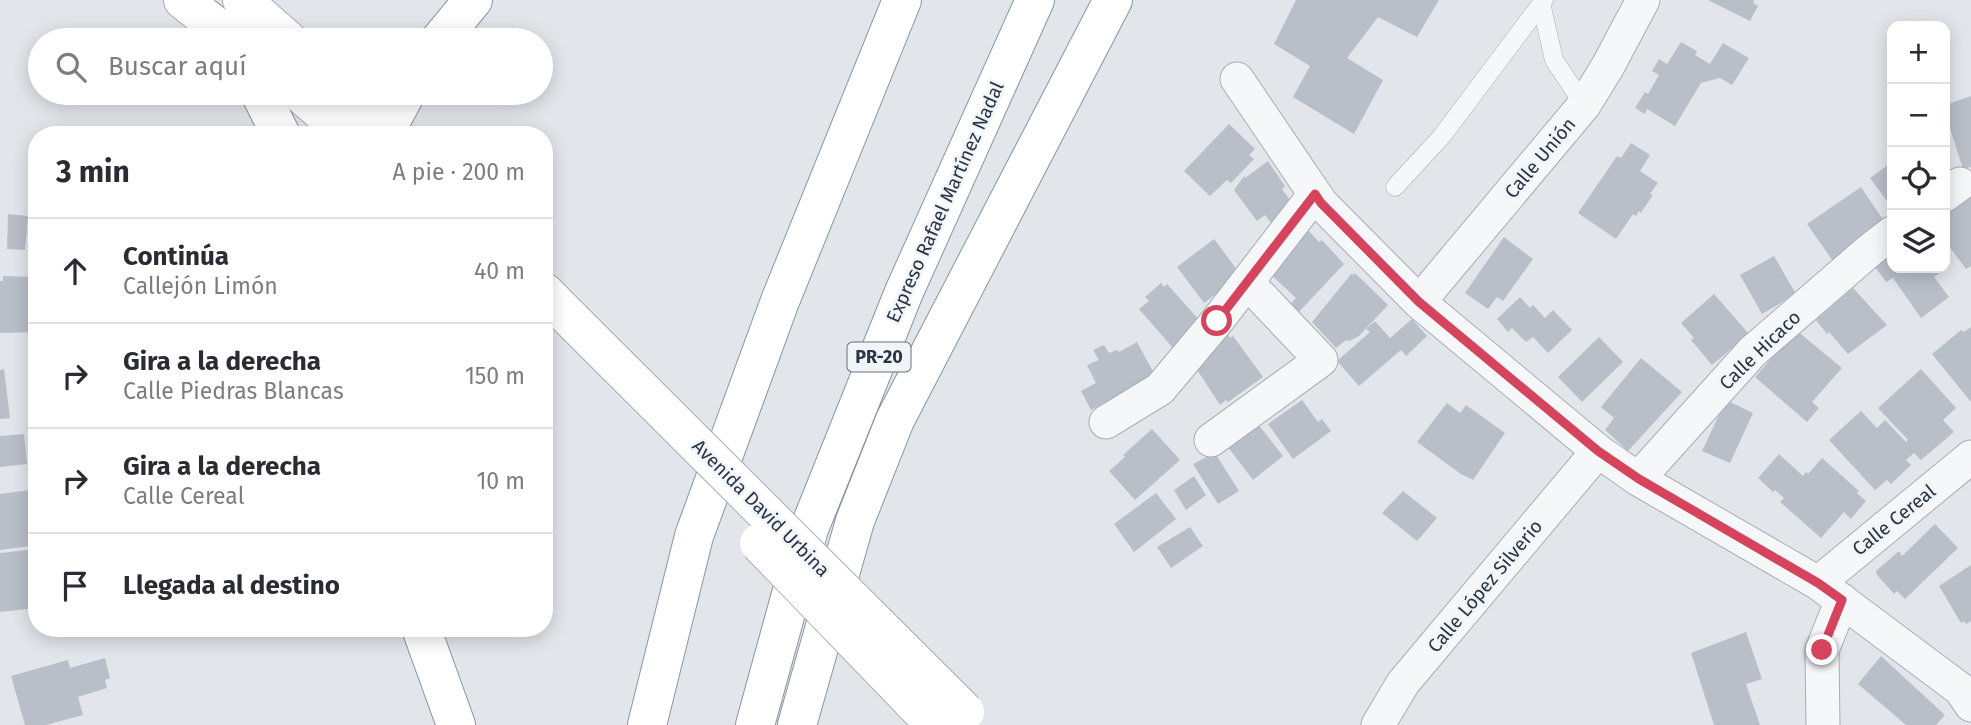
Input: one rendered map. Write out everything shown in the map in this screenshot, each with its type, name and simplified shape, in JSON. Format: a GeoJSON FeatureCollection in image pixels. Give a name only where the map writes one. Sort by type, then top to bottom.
{"type":"FeatureCollection","features":[{"type":"Feature","properties":{"kind":"main road"},"geometry":{"type":"LineString","coordinates":[[242,0],[274,28]]}},
{"type":"Feature","properties":{"kind":"main road"},"geometry":{"type":"LineString","coordinates":[[450,28],[473,0]]}},
{"type":"Feature","properties":{"kind":"main road"},"geometry":{"type":"LineString","coordinates":[[647,725],[694,536],[780,301],[902,0]]}},
{"type":"Feature","properties":{"kind":"main road","name":"Expreso Rafael Martínez Nadal"},"geometry":{"type":"LineString","coordinates":[[755,725],[809,529],[904,292],[1035,0]]}},
{"type":"Feature","properties":{"kind":"main road"},"geometry":{"type":"LineString","coordinates":[[797,725],[855,521],[895,420],[1113,0]]}},
{"type":"Feature","properties":{"kind":"main road"},"geometry":{"type":"LineString","coordinates":[[266,105],[276,126]]}},
{"type":"Feature","properties":{"kind":"main road"},"geometry":{"type":"LineString","coordinates":[[314,105],[338,126]]}},
{"type":"Feature","properties":{"kind":"main road"},"geometry":{"type":"LineString","coordinates":[[356,105],[378,126]]}},
{"type":"Feature","properties":{"kind":"main road"},"geometry":{"type":"LineString","coordinates":[[391,126],[400,105]]}},
{"type":"Feature","properties":{"kind":"main road","name":"Avenida David Urbina"},"geometry":{"type":"LineString","coordinates":[[553,303],[611,375],[959,721]]}},
{"type":"Feature","properties":{"kind":"main road","name":"Avenida David Urbina"},"geometry":{"type":"LineString","coordinates":[[553,331],[611,375]]}},
{"type":"Feature","properties":{"kind":"main road"},"geometry":{"type":"LineString","coordinates":[[424,637],[456,725]]}},
{"type":"Feature","properties":{"kind":"street","name":"Calle Unión"},"geometry":{"type":"LineString","coordinates":[[1419,302],[1584,105],[1643,0]]}},
{"type":"Feature","properties":{"kind":"street"},"geometry":{"type":"LineString","coordinates":[[1237,79],[1321,203],[1419,302],[1598,451],[1639,479],[1830,592],[1960,689],[1971,705]]}},
{"type":"Feature","properties":{"kind":"street"},"geometry":{"type":"LineString","coordinates":[[1106,422],[1160,389],[1315,194]]}},
{"type":"Feature","properties":{"kind":"street","name":"Calle Hicaco"},"geometry":{"type":"LineString","coordinates":[[1639,479],[1752,352],[1887,237]]}},
{"type":"Feature","properties":{"kind":"street"},"geometry":{"type":"LineString","coordinates":[[1211,440],[1321,360],[1247,282]]}},
{"type":"Feature","properties":{"kind":"street","name":"Calle López Silverio"},"geometry":{"type":"LineString","coordinates":[[1378,725],[1403,683],[1598,451]]}},
{"type":"Feature","properties":{"kind":"street","name":"Calle Cereal"},"geometry":{"type":"LineString","coordinates":[[1823,725],[1822,650],[1830,592],[1971,457]]}},
{"type":"Feature","properties":{"kind":"lane"},"geometry":{"type":"LineString","coordinates":[[1542,2],[1554,60],[1584,105]]}},
{"type":"Feature","properties":{"kind":"lane"},"geometry":{"type":"LineString","coordinates":[[1395,187],[1442,136],[1542,2]]}},
{"type":"Feature","properties":{"kind":"building"},"geometry":{"type":"Polygon","coordinates":[[[1296,0],[1439,0],[1417,37],[1378,17],[1347,58],[1383,80],[1354,134],[1293,97],[1310,66],[1274,44],[1296,0]]]}},
{"type":"Feature","properties":{"kind":"building"},"geometry":{"type":"Polygon","coordinates":[[[1708,0],[1754,0],[1753,3],[1758,6],[1750,21],[1708,0]]]}},
{"type":"Feature","properties":{"kind":"building"},"geometry":{"type":"Polygon","coordinates":[[[1681,42],[1697,51],[1695,55],[1710,64],[1723,43],[1749,58],[1732,85],[1720,78],[1701,83],[1675,126],[1647,109],[1645,114],[1635,108],[1645,92],[1648,94],[1659,75],[1652,71],[1659,59],[1667,64],[1681,42]]]}},
{"type":"Feature","properties":{"kind":"building"},"geometry":{"type":"Polygon","coordinates":[[[1971,96],[1971,167],[1963,169],[1950,129],[1950,103],[1971,96]]]}},
{"type":"Feature","properties":{"kind":"building"},"geometry":{"type":"Polygon","coordinates":[[[1229,124],[1255,149],[1249,155],[1254,159],[1231,183],[1227,180],[1210,196],[1184,171],[1229,124]]]}},
{"type":"Feature","properties":{"kind":"building"},"geometry":{"type":"Polygon","coordinates":[[[1631,143],[1650,155],[1640,171],[1658,183],[1641,213],[1639,211],[1636,216],[1633,214],[1616,239],[1578,213],[1617,156],[1621,158],[1631,143]]]}},
{"type":"Feature","properties":{"kind":"building"},"geometry":{"type":"Polygon","coordinates":[[[1268,161],[1295,207],[1272,224],[1265,215],[1257,221],[1234,190],[1244,176],[1245,178],[1268,161]]]}},
{"type":"Feature","properties":{"kind":"building"},"geometry":{"type":"Polygon","coordinates":[[[1887,166],[1887,201],[1870,178],[1887,166]]]}},
{"type":"Feature","properties":{"kind":"building"},"geometry":{"type":"Polygon","coordinates":[[[1971,186],[1971,266],[1966,269],[1950,248],[1950,202],[1971,186]]]}},
{"type":"Feature","properties":{"kind":"building"},"geometry":{"type":"Polygon","coordinates":[[[1861,187],[1887,228],[1835,264],[1807,224],[1861,187]]]}},
{"type":"Feature","properties":{"kind":"building"},"geometry":{"type":"Polygon","coordinates":[[[8,214],[28,216],[25,250],[7,249],[8,214]]]}},
{"type":"Feature","properties":{"kind":"building"},"geometry":{"type":"Polygon","coordinates":[[[1308,230],[1319,242],[1322,240],[1344,264],[1296,315],[1287,307],[1296,298],[1268,272],[1308,230]]]}},
{"type":"Feature","properties":{"kind":"building"},"geometry":{"type":"Polygon","coordinates":[[[1504,237],[1533,259],[1503,301],[1497,297],[1488,309],[1465,293],[1504,237]]]}},
{"type":"Feature","properties":{"kind":"building"},"geometry":{"type":"Polygon","coordinates":[[[1214,239],[1241,275],[1204,303],[1177,267],[1214,239]]]}},
{"type":"Feature","properties":{"kind":"building"},"geometry":{"type":"Polygon","coordinates":[[[1887,244],[1887,273],[1940,273],[1934,277],[1949,297],[1921,318],[1893,278],[1886,282],[1870,260],[1887,244]]]}},
{"type":"Feature","properties":{"kind":"building"},"geometry":{"type":"Polygon","coordinates":[[[1774,256],[1796,294],[1762,314],[1740,275],[1774,256]]]}},
{"type":"Feature","properties":{"kind":"building"},"geometry":{"type":"Polygon","coordinates":[[[1352,273],[1388,305],[1359,336],[1346,340],[1336,348],[1312,322],[1352,273]]]}},
{"type":"Feature","properties":{"kind":"building"},"geometry":{"type":"Polygon","coordinates":[[[3,276],[28,277],[28,332],[0,333],[0,281],[3,281],[3,276]]]}},
{"type":"Feature","properties":{"kind":"building"},"geometry":{"type":"Polygon","coordinates":[[[1161,283],[1164,287],[1167,284],[1201,322],[1173,348],[1139,309],[1149,301],[1145,297],[1161,283]]]}},
{"type":"Feature","properties":{"kind":"building"},"geometry":{"type":"Polygon","coordinates":[[[1853,288],[1887,325],[1848,354],[1816,320],[1853,288]]]}},
{"type":"Feature","properties":{"kind":"building"},"geometry":{"type":"Polygon","coordinates":[[[1714,294],[1749,334],[1712,365],[1681,323],[1714,294]]]}},
{"type":"Feature","properties":{"kind":"building"},"geometry":{"type":"Polygon","coordinates":[[[1520,297],[1530,308],[1533,305],[1545,318],[1553,310],[1572,330],[1548,353],[1533,337],[1526,342],[1512,328],[1508,332],[1497,319],[1520,297]]]}},
{"type":"Feature","properties":{"kind":"building"},"geometry":{"type":"Polygon","coordinates":[[[1412,319],[1427,336],[1406,356],[1401,350],[1359,386],[1337,361],[1370,332],[1366,329],[1375,321],[1390,338],[1412,319]]]}},
{"type":"Feature","properties":{"kind":"building"},"geometry":{"type":"Polygon","coordinates":[[[1971,327],[1971,402],[1932,354],[1961,330],[1964,332],[1971,327]]]}},
{"type":"Feature","properties":{"kind":"building"},"geometry":{"type":"Polygon","coordinates":[[[1796,330],[1842,368],[1812,402],[1819,408],[1807,422],[1755,377],[1796,330]]]}},
{"type":"Feature","properties":{"kind":"building"},"geometry":{"type":"Polygon","coordinates":[[[1228,334],[1230,338],[1233,336],[1263,377],[1220,405],[1190,359],[1228,334]]]}},
{"type":"Feature","properties":{"kind":"building"},"geometry":{"type":"Polygon","coordinates":[[[1599,337],[1623,362],[1582,402],[1558,377],[1599,337]]]}},
{"type":"Feature","properties":{"kind":"building"},"geometry":{"type":"Polygon","coordinates":[[[1137,342],[1156,377],[1110,408],[1107,401],[1091,410],[1081,391],[1096,383],[1087,365],[1099,360],[1093,350],[1104,345],[1109,353],[1117,350],[1119,352],[1137,342]]]}},
{"type":"Feature","properties":{"kind":"building"},"geometry":{"type":"Polygon","coordinates":[[[1641,358],[1682,392],[1628,451],[1605,430],[1614,418],[1601,407],[1641,358]]]}},
{"type":"Feature","properties":{"kind":"building"},"geometry":{"type":"Polygon","coordinates":[[[4,369],[10,418],[0,419],[0,370],[4,369]]]}},
{"type":"Feature","properties":{"kind":"building"},"geometry":{"type":"Polygon","coordinates":[[[1921,369],[1956,408],[1943,420],[1954,432],[1921,460],[1914,453],[1906,460],[1911,465],[1891,484],[1887,480],[1875,490],[1829,440],[1861,411],[1877,428],[1885,420],[1906,442],[1908,440],[1878,408],[1921,369]]]}},
{"type":"Feature","properties":{"kind":"building"},"geometry":{"type":"Polygon","coordinates":[[[1302,400],[1318,422],[1322,419],[1331,431],[1293,459],[1268,424],[1302,400]]]}},
{"type":"Feature","properties":{"kind":"building"},"geometry":{"type":"Polygon","coordinates":[[[1726,400],[1753,413],[1730,463],[1702,451],[1726,400]]]}},
{"type":"Feature","properties":{"kind":"building"},"geometry":{"type":"Polygon","coordinates":[[[1447,403],[1460,413],[1466,405],[1505,433],[1473,480],[1417,442],[1447,403]]]}},
{"type":"Feature","properties":{"kind":"building"},"geometry":{"type":"Polygon","coordinates":[[[1254,419],[1283,456],[1253,480],[1224,442],[1254,419]]]}},
{"type":"Feature","properties":{"kind":"building"},"geometry":{"type":"Polygon","coordinates":[[[1152,429],[1180,460],[1135,500],[1109,471],[1152,429]]]}},
{"type":"Feature","properties":{"kind":"building"},"geometry":{"type":"Polygon","coordinates":[[[24,434],[27,464],[0,467],[0,436],[24,434]]]}},
{"type":"Feature","properties":{"kind":"building"},"geometry":{"type":"Polygon","coordinates":[[[1215,453],[1239,491],[1218,504],[1193,464],[1215,453]]]}},
{"type":"Feature","properties":{"kind":"building"},"geometry":{"type":"Polygon","coordinates":[[[1779,454],[1803,476],[1822,458],[1859,491],[1857,493],[1866,501],[1851,519],[1844,512],[1821,538],[1780,502],[1784,498],[1758,478],[1779,454]]]}},
{"type":"Feature","properties":{"kind":"building"},"geometry":{"type":"Polygon","coordinates":[[[1194,476],[1206,495],[1186,510],[1174,490],[1194,476]]]}},
{"type":"Feature","properties":{"kind":"building"},"geometry":{"type":"Polygon","coordinates":[[[28,490],[28,546],[0,550],[0,494],[28,490]]]}},
{"type":"Feature","properties":{"kind":"building"},"geometry":{"type":"Polygon","coordinates":[[[1403,491],[1437,518],[1417,541],[1382,513],[1403,491]]]}},
{"type":"Feature","properties":{"kind":"building"},"geometry":{"type":"Polygon","coordinates":[[[1156,493],[1176,519],[1134,552],[1114,524],[1156,493]]]}},
{"type":"Feature","properties":{"kind":"building"},"geometry":{"type":"Polygon","coordinates":[[[1935,524],[1958,548],[1905,599],[1897,591],[1894,594],[1876,571],[1899,551],[1902,556],[1935,524]]]}},
{"type":"Feature","properties":{"kind":"building"},"geometry":{"type":"Polygon","coordinates":[[[1190,527],[1203,546],[1171,568],[1157,547],[1190,527]]]}},
{"type":"Feature","properties":{"kind":"building"},"geometry":{"type":"Polygon","coordinates":[[[28,550],[28,609],[0,612],[0,553],[28,550]]]}},
{"type":"Feature","properties":{"kind":"building"},"geometry":{"type":"Polygon","coordinates":[[[1971,565],[1971,621],[1966,624],[1964,621],[1961,623],[1939,586],[1971,565]]]}},
{"type":"Feature","properties":{"kind":"building"},"geometry":{"type":"Polygon","coordinates":[[[1746,632],[1762,679],[1746,684],[1760,725],[1714,725],[1691,653],[1746,632]]]}},
{"type":"Feature","properties":{"kind":"building"},"geometry":{"type":"Polygon","coordinates":[[[1881,656],[1945,715],[1936,725],[1906,725],[1858,684],[1881,656]]]}},
{"type":"Feature","properties":{"kind":"building"},"geometry":{"type":"Polygon","coordinates":[[[105,658],[110,678],[105,680],[107,688],[78,697],[83,715],[46,725],[25,725],[11,676],[68,660],[70,668],[105,658]]]}},
{"type":"Feature","properties":{"kind":"route"},"geometry":{"type":"LineString","coordinates":[[1217,321],[1315,194],[1419,302],[1598,451],[1639,479],[1818,583],[1842,600],[1822,650]]}}]}
